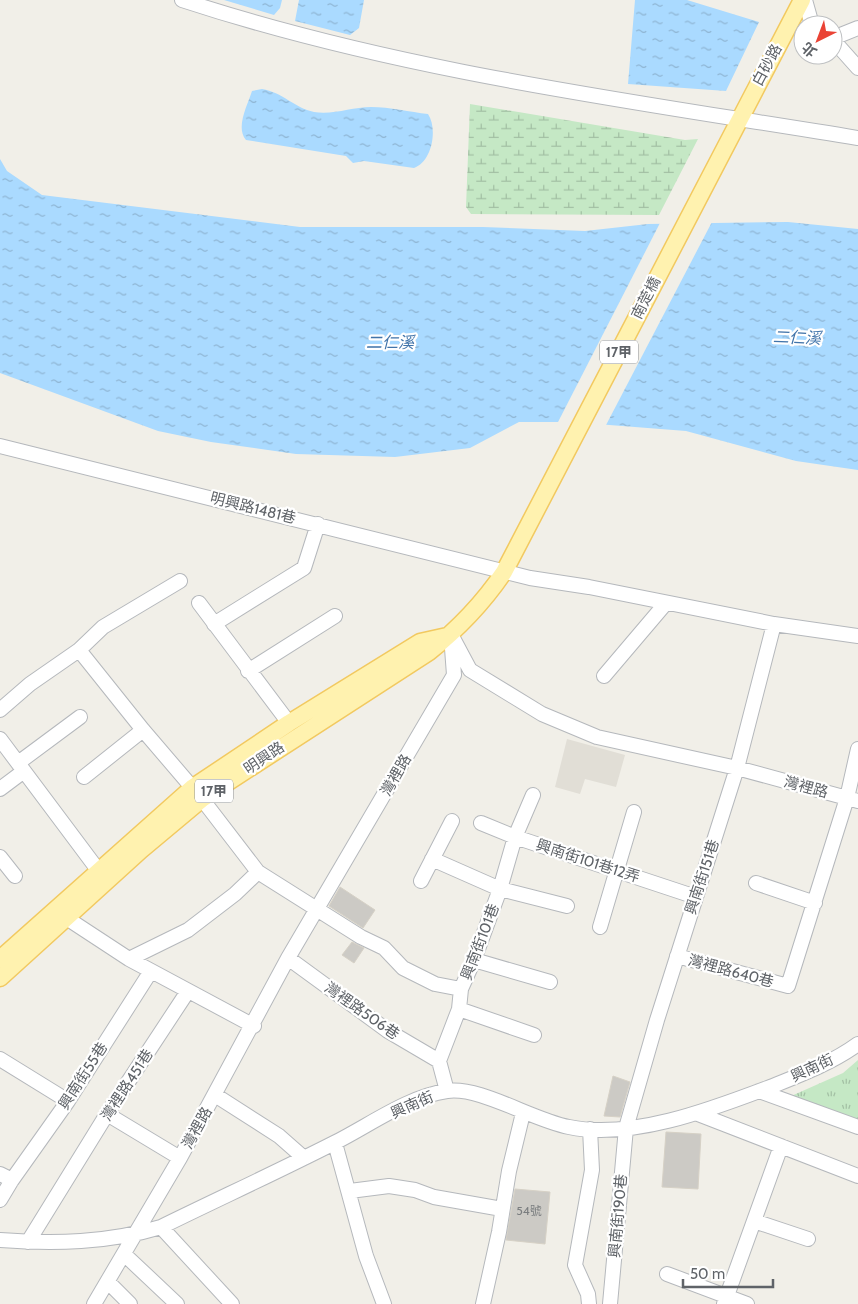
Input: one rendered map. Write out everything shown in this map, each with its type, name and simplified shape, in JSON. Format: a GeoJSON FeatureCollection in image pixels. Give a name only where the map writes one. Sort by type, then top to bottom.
{"type":"FeatureCollection","features":[{"type":"Feature","properties":{"kind":"main road","name":"白砂路"},"geometry":{"type":"LineString","coordinates":[[736,125],[804,0]]}},
{"type":"Feature","properties":{"kind":"main road","name":"南萣橋"},"geometry":{"type":"LineString","coordinates":[[504,572],[736,125]]}},
{"type":"Feature","properties":{"kind":"main road","name":"明興路"},"geometry":{"type":"LineString","coordinates":[[0,978],[68,919],[197,794],[297,736],[429,652],[451,635],[480,605],[504,572]]}},
{"type":"Feature","properties":{"kind":"main road","name":"明興路"},"geometry":{"type":"LineString","coordinates":[[0,959],[98,870],[289,723],[420,642],[451,635]]}},
{"type":"Feature","properties":{"kind":"street"},"geometry":{"type":"LineString","coordinates":[[182,0],[299,35],[465,72],[736,125],[858,138]]}},
{"type":"Feature","properties":{"kind":"street"},"geometry":{"type":"LineString","coordinates":[[804,0],[809,15]]}},
{"type":"Feature","properties":{"kind":"street"},"geometry":{"type":"LineString","coordinates":[[843,35],[858,28]]}},
{"type":"Feature","properties":{"kind":"street"},"geometry":{"type":"LineString","coordinates":[[843,51],[858,68]]}},
{"type":"Feature","properties":{"kind":"street","name":"明興路1481巷"},"geometry":{"type":"LineString","coordinates":[[0,446],[504,572]]}},
{"type":"Feature","properties":{"kind":"street"},"geometry":{"type":"LineString","coordinates":[[214,624],[304,568],[318,524]]}},
{"type":"Feature","properties":{"kind":"street"},"geometry":{"type":"LineString","coordinates":[[504,572],[774,624],[858,636]]}},
{"type":"Feature","properties":{"kind":"street"},"geometry":{"type":"LineString","coordinates":[[0,710],[30,684],[79,650],[103,627],[180,581]]}},
{"type":"Feature","properties":{"kind":"street"},"geometry":{"type":"LineString","coordinates":[[199,603],[248,671],[289,723]]}},
{"type":"Feature","properties":{"kind":"street"},"geometry":{"type":"LineString","coordinates":[[604,676],[666,603]]}},
{"type":"Feature","properties":{"kind":"street"},"geometry":{"type":"LineString","coordinates":[[248,671],[335,616]]}},
{"type":"Feature","properties":{"kind":"street","name":"興南街151巷"},"geometry":{"type":"LineString","coordinates":[[626,1128],[677,956],[737,768],[774,624]]}},
{"type":"Feature","properties":{"kind":"street","name":"灣裡路"},"geometry":{"type":"LineString","coordinates":[[451,635],[470,670],[542,714],[597,737],[737,768],[853,799]]}},
{"type":"Feature","properties":{"kind":"street","name":"灣裡路"},"geometry":{"type":"LineString","coordinates":[[94,1304],[125,1255],[180,1158],[254,1026],[288,958],[454,675],[451,635]]}},
{"type":"Feature","properties":{"kind":"street"},"geometry":{"type":"LineString","coordinates":[[79,650],[258,872],[318,908],[361,937],[384,948],[403,968],[435,984],[462,989]]}},
{"type":"Feature","properties":{"kind":"street"},"geometry":{"type":"LineString","coordinates":[[0,790],[21,767],[80,716]]}},
{"type":"Feature","properties":{"kind":"street"},"geometry":{"type":"LineString","coordinates":[[84,777],[142,730]]}},
{"type":"Feature","properties":{"kind":"street"},"geometry":{"type":"LineString","coordinates":[[0,739],[98,870]]}},
{"type":"Feature","properties":{"kind":"street","name":"灣裡路640巷"},"geometry":{"type":"LineString","coordinates":[[677,956],[788,986],[815,903],[853,799],[858,749]]}},
{"type":"Feature","properties":{"kind":"street","name":"興南街101巷"},"geometry":{"type":"LineString","coordinates":[[439,1060],[459,1009],[462,989],[500,889],[515,838],[533,795]]}},
{"type":"Feature","properties":{"kind":"street"},"geometry":{"type":"LineString","coordinates":[[600,927],[634,812]]}},
{"type":"Feature","properties":{"kind":"street"},"geometry":{"type":"LineString","coordinates":[[421,880],[452,821]]}},
{"type":"Feature","properties":{"kind":"street","name":"興南街101巷12弄"},"geometry":{"type":"LineString","coordinates":[[481,824],[515,838],[696,897]]}},
{"type":"Feature","properties":{"kind":"street"},"geometry":{"type":"LineString","coordinates":[[0,857],[15,876]]}},
{"type":"Feature","properties":{"kind":"street"},"geometry":{"type":"LineString","coordinates":[[432,858],[500,889],[567,906]]}},
{"type":"Feature","properties":{"kind":"street"},"geometry":{"type":"LineString","coordinates":[[129,959],[188,930],[235,894],[258,872]]}},
{"type":"Feature","properties":{"kind":"street"},"geometry":{"type":"LineString","coordinates":[[756,883],[815,903]]}},
{"type":"Feature","properties":{"kind":"street"},"geometry":{"type":"LineString","coordinates":[[68,919],[129,959],[254,1026]]}},
{"type":"Feature","properties":{"kind":"street","name":"灣裡路506巷"},"geometry":{"type":"LineString","coordinates":[[288,958],[388,1032],[439,1060]]}},
{"type":"Feature","properties":{"kind":"street"},"geometry":{"type":"LineString","coordinates":[[474,960],[550,982]]}},
{"type":"Feature","properties":{"kind":"street","name":"興南街55巷"},"geometry":{"type":"LineString","coordinates":[[0,1200],[6,1177],[68,1101],[151,971]]}},
{"type":"Feature","properties":{"kind":"street","name":"灣裡路451巷"},"geometry":{"type":"LineString","coordinates":[[28,1242],[188,991]]}},
{"type":"Feature","properties":{"kind":"street"},"geometry":{"type":"LineString","coordinates":[[459,1009],[534,1035]]}},
{"type":"Feature","properties":{"kind":"street","name":"興南街"},"geometry":{"type":"LineString","coordinates":[[0,1240],[57,1243],[137,1234],[160,1227],[304,1158],[416,1100],[447,1091],[471,1092],[523,1113],[569,1127],[590,1130],[626,1128],[698,1114],[820,1065],[846,1053],[858,1044]]}},
{"type":"Feature","properties":{"kind":"street"},"geometry":{"type":"LineString","coordinates":[[0,1059],[68,1101]]}},
{"type":"Feature","properties":{"kind":"street"},"geometry":{"type":"LineString","coordinates":[[439,1060],[447,1091]]}},
{"type":"Feature","properties":{"kind":"street"},"geometry":{"type":"LineString","coordinates":[[759,1091],[858,1127]]}},
{"type":"Feature","properties":{"kind":"street"},"geometry":{"type":"LineString","coordinates":[[215,1095],[279,1136],[304,1158]]}},
{"type":"Feature","properties":{"kind":"street"},"geometry":{"type":"LineString","coordinates":[[483,1304],[523,1113]]}},
{"type":"Feature","properties":{"kind":"street"},"geometry":{"type":"LineString","coordinates":[[108,1114],[180,1158]]}},
{"type":"Feature","properties":{"kind":"street"},"geometry":{"type":"LineString","coordinates":[[698,1114],[858,1176]]}},
{"type":"Feature","properties":{"kind":"street","name":"興南街190巷"},"geometry":{"type":"LineString","coordinates":[[610,1304],[626,1128]]}},
{"type":"Feature","properties":{"kind":"street"},"geometry":{"type":"LineString","coordinates":[[589,1304],[588,1294],[575,1264],[592,1170],[590,1130]]}},
{"type":"Feature","properties":{"kind":"street"},"geometry":{"type":"LineString","coordinates":[[335,1142],[350,1192],[356,1223],[384,1304]]}},
{"type":"Feature","properties":{"kind":"street"},"geometry":{"type":"LineString","coordinates":[[726,1300],[781,1146]]}},
{"type":"Feature","properties":{"kind":"street"},"geometry":{"type":"LineString","coordinates":[[350,1192],[389,1186],[414,1190],[434,1197],[502,1209]]}},
{"type":"Feature","properties":{"kind":"street"},"geometry":{"type":"LineString","coordinates":[[754,1221],[808,1239]]}},
{"type":"Feature","properties":{"kind":"street"},"geometry":{"type":"LineString","coordinates":[[160,1227],[232,1304]]}},
{"type":"Feature","properties":{"kind":"street"},"geometry":{"type":"LineString","coordinates":[[125,1255],[177,1304]]}},
{"type":"Feature","properties":{"kind":"street"},"geometry":{"type":"LineString","coordinates":[[667,1274],[726,1300],[747,1304]]}},
{"type":"Feature","properties":{"kind":"street"},"geometry":{"type":"LineString","coordinates":[[108,1282],[130,1304]]}},
{"type":"Feature","properties":{"kind":"shaded area"},"geometry":{"type":"Polygon","coordinates":[[[567,739],[625,755],[616,787],[585,779],[580,794],[555,787],[567,739]]]}},
{"type":"Feature","properties":{"kind":"green space"},"geometry":{"type":"Polygon","coordinates":[[[470,104],[685,140],[698,139],[659,215],[471,214],[466,207],[470,104]]]}},
{"type":"Feature","properties":{"kind":"green space"},"geometry":{"type":"Polygon","coordinates":[[[858,1060],[858,1121],[789,1097],[843,1073],[858,1060]]]}},
{"type":"Feature","properties":{"kind":"water"},"geometry":{"type":"Polygon","coordinates":[[[224,0],[282,0],[280,8],[274,15],[224,0]]]}},
{"type":"Feature","properties":{"kind":"water"},"geometry":{"type":"Polygon","coordinates":[[[299,0],[364,0],[359,28],[350,35],[295,21],[299,0]]]}},
{"type":"Feature","properties":{"kind":"water"},"geometry":{"type":"Polygon","coordinates":[[[635,0],[687,0],[759,22],[726,91],[628,84],[635,0]]]}},
{"type":"Feature","properties":{"kind":"water"},"geometry":{"type":"Polygon","coordinates":[[[262,89],[276,93],[314,112],[321,113],[371,107],[428,114],[433,128],[432,144],[425,159],[414,168],[364,161],[353,163],[346,156],[246,140],[242,129],[245,109],[252,91],[262,89]]]}},
{"type":"Feature","properties":{"kind":"water","name":"二仁溪"},"geometry":{"type":"Polygon","coordinates":[[[0,159],[7,171],[42,195],[300,227],[483,227],[585,231],[648,224],[788,222],[858,229],[858,470],[796,461],[686,431],[571,422],[519,422],[470,448],[395,457],[296,454],[211,442],[158,431],[0,373],[0,159]]]}},
{"type":"Feature","properties":{"kind":"pier"},"geometry":{"type":"Polygon","coordinates":[[[713,220],[605,427],[557,424],[661,221],[713,220]]]}},
{"type":"Feature","properties":{"kind":"building"},"geometry":{"type":"Polygon","coordinates":[[[340,887],[375,910],[363,928],[329,906],[340,887]]]}},
{"type":"Feature","properties":{"kind":"building"},"geometry":{"type":"Polygon","coordinates":[[[352,942],[364,948],[354,963],[342,955],[352,942]]]}},
{"type":"Feature","properties":{"kind":"building"},"geometry":{"type":"Polygon","coordinates":[[[613,1076],[630,1082],[620,1117],[604,1116],[613,1076]]]}},
{"type":"Feature","properties":{"kind":"building"},"geometry":{"type":"Polygon","coordinates":[[[666,1132],[701,1134],[698,1189],[662,1187],[666,1132]]]}},
{"type":"Feature","properties":{"kind":"building"},"geometry":{"type":"Polygon","coordinates":[[[515,1189],[550,1192],[545,1244],[506,1240],[515,1189]]]}}]}
